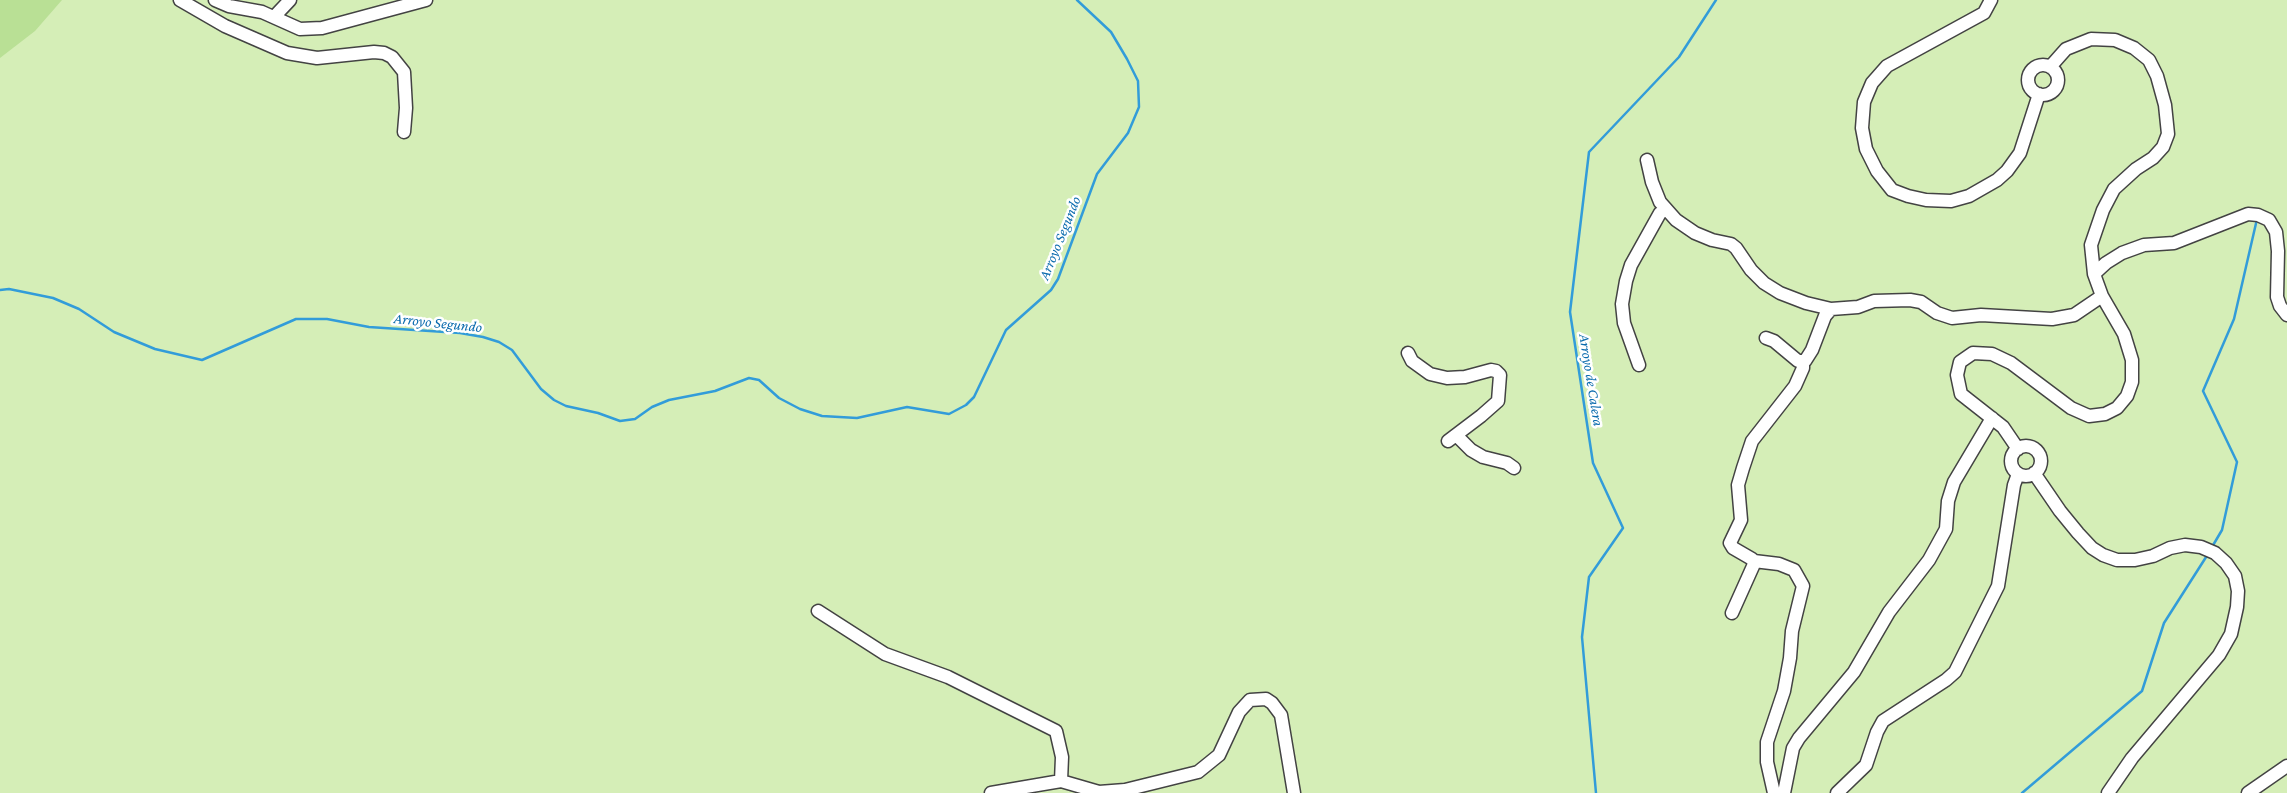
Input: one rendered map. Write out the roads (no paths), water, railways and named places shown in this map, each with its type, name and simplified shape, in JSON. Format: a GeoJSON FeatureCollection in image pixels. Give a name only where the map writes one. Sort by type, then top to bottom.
{"type":"FeatureCollection","features":[{"type":"Feature","properties":{"kind":"street"},"geometry":{"type":"LineString","coordinates":[[180,0],[225,26],[287,53],[317,58],[374,52],[392,57],[399,63],[404,72],[406,108],[404,132]]}},
{"type":"Feature","properties":{"kind":"street"},"geometry":{"type":"LineString","coordinates":[[215,0],[229,6],[262,12],[300,29],[322,28],[426,0]]}},
{"type":"Feature","properties":{"kind":"street"},"geometry":{"type":"LineString","coordinates":[[274,18],[290,0]]}},
{"type":"Feature","properties":{"kind":"street"},"geometry":{"type":"LineString","coordinates":[[1991,0],[1984,13],[1887,66],[1872,83],[1864,102],[1862,128],[1866,149],[1873,164],[1892,190],[1908,196],[1926,200],[1951,201],[1969,196],[1997,180],[2007,171],[2020,152],[2039,94]]}},
{"type":"Feature","properties":{"kind":"street"},"geometry":{"type":"LineString","coordinates":[[2018,449],[2003,427],[1961,394],[1957,375],[1960,362],[1973,353],[1992,354],[2011,363],[2071,408],[2088,416],[2105,414],[2117,408],[2126,396],[2132,382],[2132,360],[2124,334],[2102,296],[2094,274],[2091,245],[2103,210],[2114,189],[2136,169],[2153,158],[2163,147],[2168,134],[2165,105],[2157,76],[2149,60],[2134,48],[2115,40],[2091,39],[2066,49],[2050,67]]}},
{"type":"Feature","properties":{"kind":"street"},"geometry":{"type":"LineString","coordinates":[[2045,65],[2050,67],[2057,74],[2058,83],[2053,92],[2039,94],[2031,88],[2028,79],[2029,74],[2036,67],[2045,65]]}},
{"type":"Feature","properties":{"kind":"street"},"geometry":{"type":"LineString","coordinates":[[1647,160],[1652,182],[1666,210],[1695,233],[1712,240],[1731,244],[1736,248],[1751,270],[1764,283],[1780,293],[1806,303],[1831,308],[1858,307],[1874,301],[1910,300],[1922,302],[1937,313],[1952,318],[1981,316],[2063,318],[2074,315],[2102,296]]}},
{"type":"Feature","properties":{"kind":"street"},"geometry":{"type":"LineString","coordinates":[[1639,365],[1624,323],[1622,304],[1626,281],[1632,265],[1660,213],[1666,210]]}},
{"type":"Feature","properties":{"kind":"street"},"geometry":{"type":"LineString","coordinates":[[2094,274],[2106,263],[2122,253],[2144,245],[2174,243],[2248,214],[2258,215],[2269,220],[2276,232],[2278,250],[2277,296],[2280,306],[2287,315]]}},
{"type":"Feature","properties":{"kind":"street"},"geometry":{"type":"LineString","coordinates":[[1803,362],[1807,360],[1825,316],[1831,308]]}},
{"type":"Feature","properties":{"kind":"street"},"geometry":{"type":"LineString","coordinates":[[1766,338],[1774,341],[1796,360],[1803,362]]}},
{"type":"Feature","properties":{"kind":"street"},"geometry":{"type":"LineString","coordinates":[[1408,354],[1412,362],[1430,374],[1447,378],[1465,377],[1491,370],[1498,373],[1500,386],[1498,401],[1482,416],[1452,438],[1483,457],[1507,463],[1514,468]]}},
{"type":"Feature","properties":{"kind":"street"},"geometry":{"type":"LineString","coordinates":[[1774,793],[1766,762],[1767,742],[1784,691],[1790,658],[1792,631],[1803,586],[1794,570],[1780,564],[1754,561],[1733,548],[1730,543],[1741,520],[1738,485],[1752,441],[1795,386],[1803,368],[1803,362]]}},
{"type":"Feature","properties":{"kind":"street"},"geometry":{"type":"LineString","coordinates":[[1784,793],[1794,748],[1799,738],[1854,672],[1889,612],[1929,560],[1946,529],[1948,501],[1954,482],[1992,418]]}},
{"type":"Feature","properties":{"kind":"street"},"geometry":{"type":"LineString","coordinates":[[2030,446],[2039,454],[2041,462],[2034,473],[2026,476],[2018,474],[2011,464],[2012,455],[2018,449],[2030,446]]}},
{"type":"Feature","properties":{"kind":"street"},"geometry":{"type":"LineString","coordinates":[[2034,473],[2066,518],[2092,548],[2103,555],[2117,560],[2135,560],[2153,556],[2170,548],[2185,545],[2200,546],[2215,553],[2226,563],[2234,576],[2238,591],[2237,607],[2231,634],[2220,655],[2132,758],[2108,793]]}},
{"type":"Feature","properties":{"kind":"street"},"geometry":{"type":"LineString","coordinates":[[1836,793],[1866,764],[1877,732],[1884,721],[1955,672],[1998,586],[2014,485],[2018,474]]}},
{"type":"Feature","properties":{"kind":"street"},"geometry":{"type":"LineString","coordinates":[[1732,613],[1754,566],[1754,561]]}},
{"type":"Feature","properties":{"kind":"street"},"geometry":{"type":"LineString","coordinates":[[818,611],[885,654],[962,684],[1056,731],[1062,757],[1061,781]]}},
{"type":"Feature","properties":{"kind":"street"},"geometry":{"type":"LineString","coordinates":[[991,793],[1061,781],[1099,792],[1125,790],[1198,772],[1219,754],[1238,712],[1250,700],[1266,699],[1272,703],[1281,715],[1294,793]]}},
{"type":"Feature","properties":{"kind":"street"},"geometry":{"type":"LineString","coordinates":[[2248,793],[2287,766]]}},
{"type":"Feature","properties":{"kind":"waterway","name":"Arroyo Segundo"},"geometry":{"type":"LineString","coordinates":[[0,290],[9,289],[53,298],[79,309],[114,332],[155,349],[202,360],[296,319],[327,319],[369,327],[460,333],[483,337],[499,342],[512,350],[541,389],[554,400],[566,406],[598,413],[620,421],[635,419],[652,407],[669,400],[715,391],[749,378],[759,380],[779,398],[800,409],[822,416],[857,418],[907,407],[949,414],[966,405],[974,397],[1006,330],[1051,290],[1058,279],[1097,174],[1128,133],[1139,107],[1138,81],[1127,59],[1111,32],[1077,0]]}},
{"type":"Feature","properties":{"kind":"waterway","name":"Arroyo de Calera"},"geometry":{"type":"LineString","coordinates":[[1596,793],[1582,637],[1589,577],[1623,528],[1593,463],[1570,312],[1589,152],[1679,57],[1716,0]]}},
{"type":"Feature","properties":{"kind":"waterway"},"geometry":{"type":"LineString","coordinates":[[2212,547],[2222,530],[2237,462],[2203,391],[2234,319],[2257,219]]}},
{"type":"Feature","properties":{"kind":"waterway"},"geometry":{"type":"LineString","coordinates":[[2022,793],[2142,691],[2164,623],[2208,554]]}}]}
